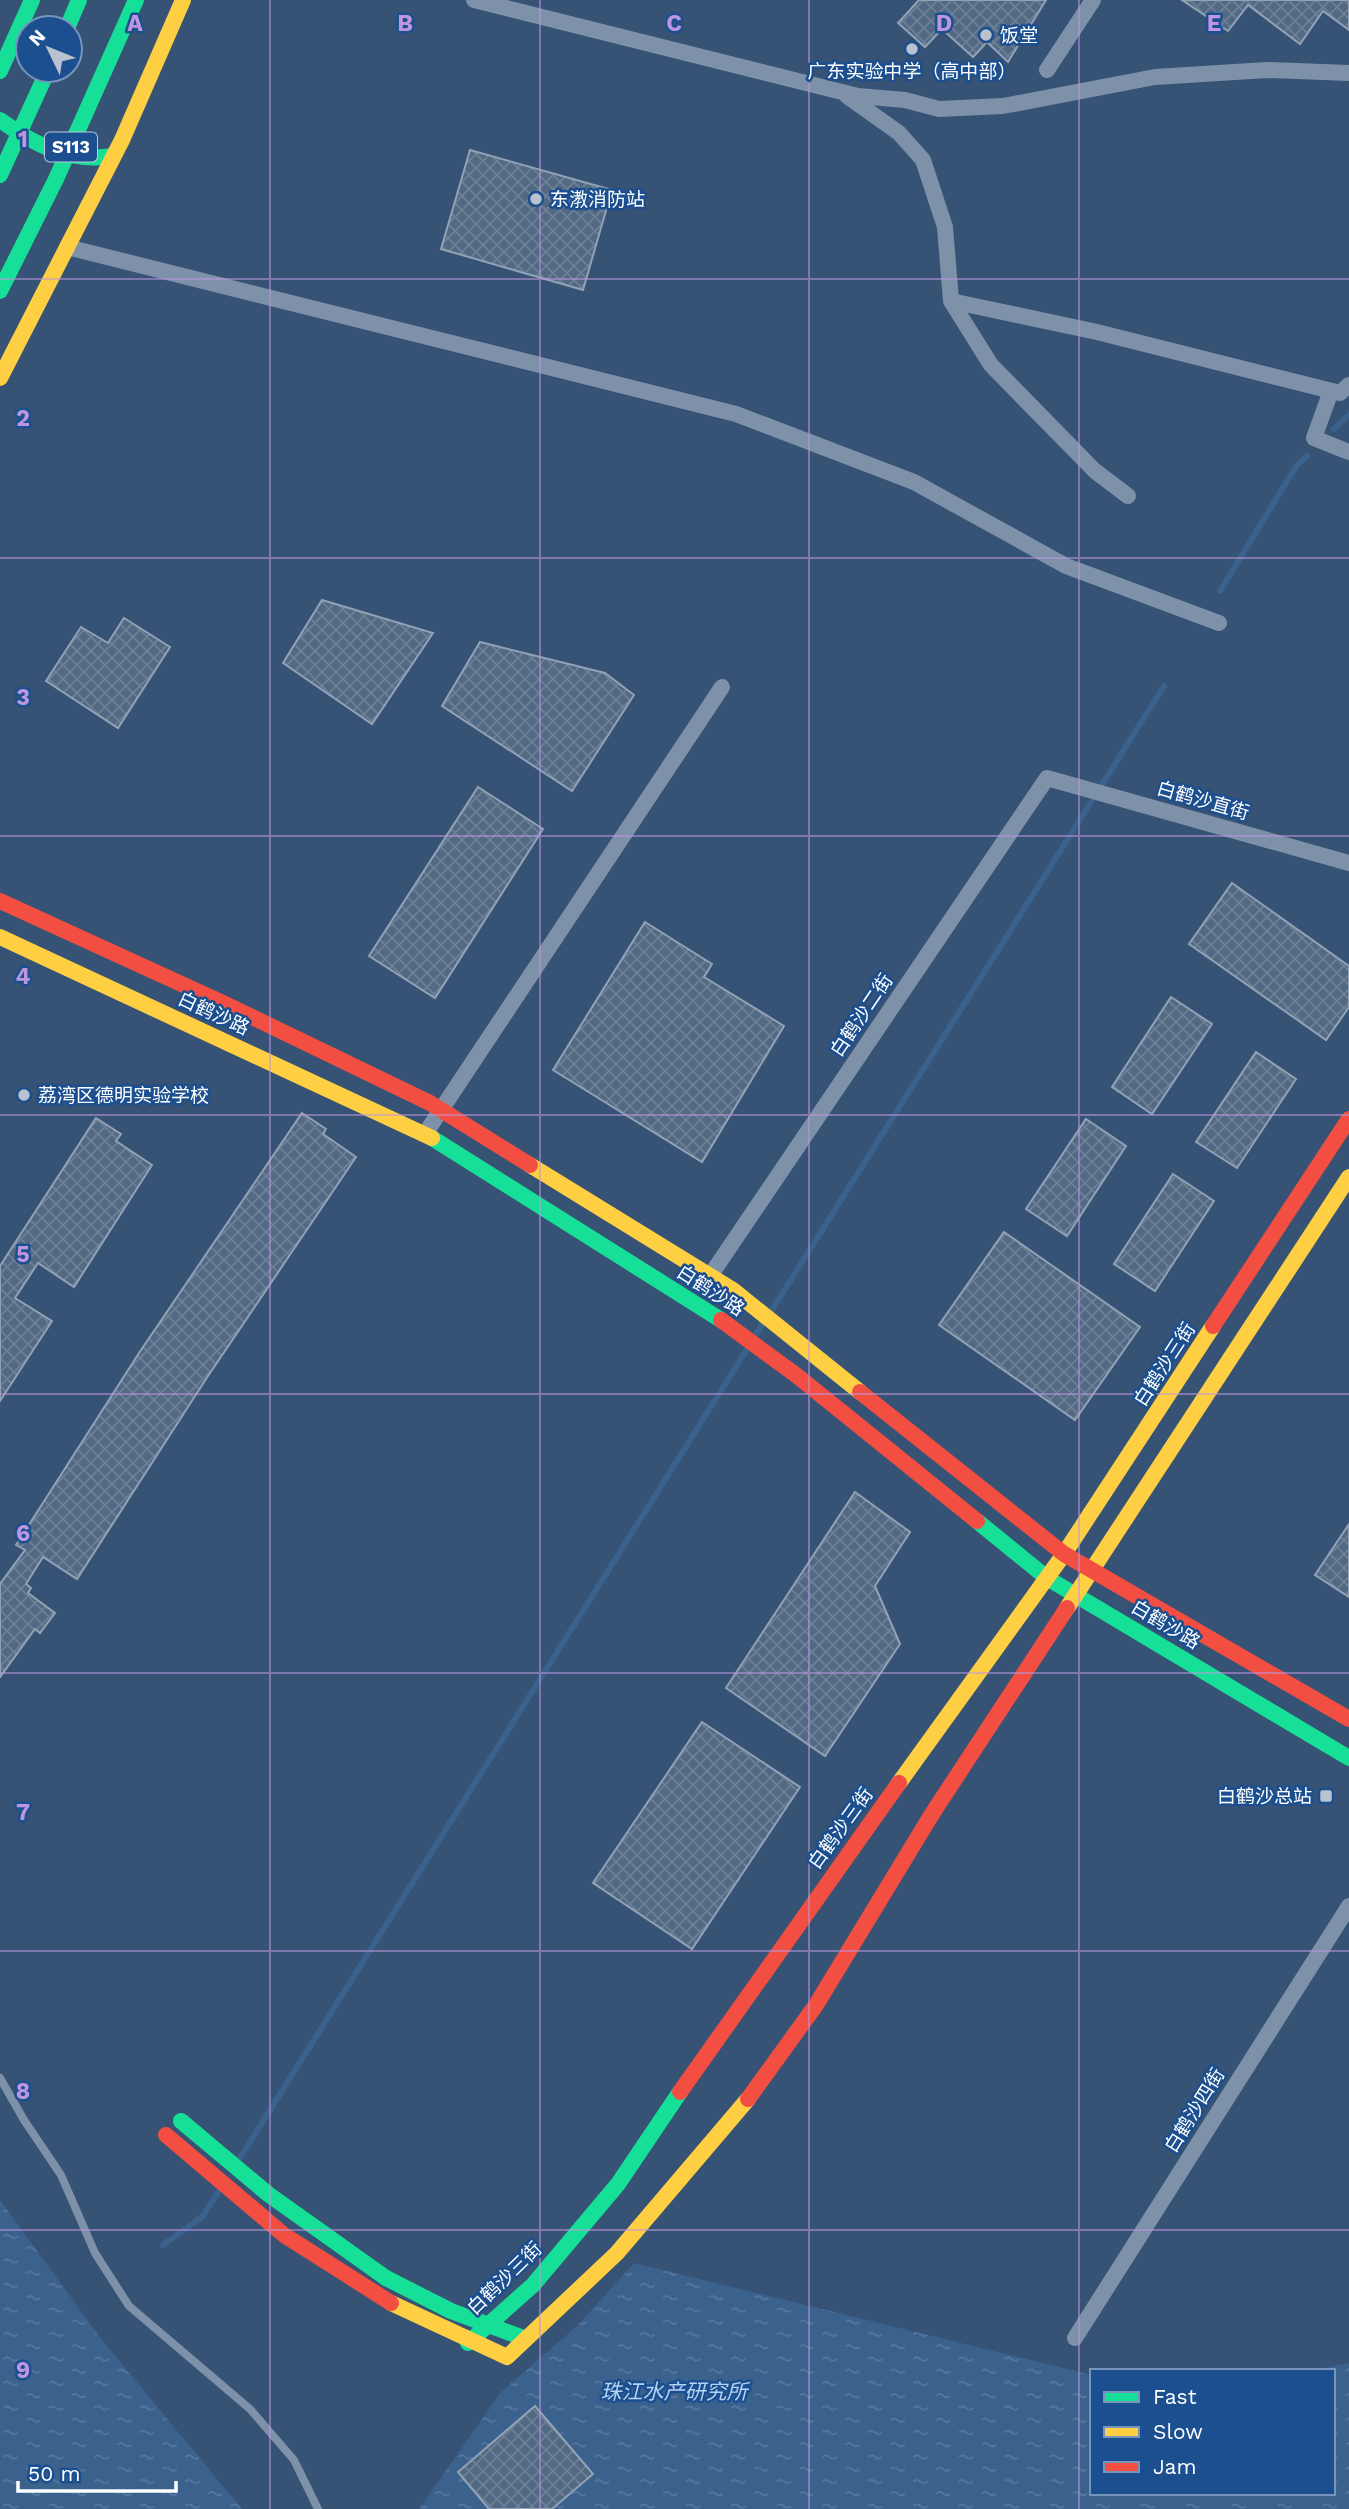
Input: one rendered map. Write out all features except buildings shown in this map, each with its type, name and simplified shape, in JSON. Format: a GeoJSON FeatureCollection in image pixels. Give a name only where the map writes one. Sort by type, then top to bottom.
{"type":"FeatureCollection","features":[{"type":"Feature","properties":{"kind":"street"},"geometry":{"type":"LineString","coordinates":[[0,71],[32,0]]}},
{"type":"Feature","properties":{"kind":"street","name":"S113"},"geometry":{"type":"LineString","coordinates":[[0,291],[56,179],[136,0]]}},
{"type":"Feature","properties":{"kind":"street"},"geometry":{"type":"LineString","coordinates":[[0,379],[113,156],[184,0]]}},
{"type":"Feature","properties":{"kind":"street"},"geometry":{"type":"LineString","coordinates":[[474,0],[858,96],[905,100],[939,109],[1003,106],[1155,77],[1267,71],[1349,73]]}},
{"type":"Feature","properties":{"kind":"street"},"geometry":{"type":"LineString","coordinates":[[1047,70],[1093,0]]}},
{"type":"Feature","properties":{"kind":"street","name":"S113"},"geometry":{"type":"LineString","coordinates":[[0,175],[42,84]]}},
{"type":"Feature","properties":{"kind":"street"},"geometry":{"type":"LineString","coordinates":[[839,91],[899,133],[923,160],[945,227],[951,301],[991,365],[1095,471],[1128,496]]}},
{"type":"Feature","properties":{"kind":"street"},"geometry":{"type":"LineString","coordinates":[[0,120],[66,155],[90,160],[113,156]]}},
{"type":"Feature","properties":{"kind":"street"},"geometry":{"type":"LineString","coordinates":[[67,247],[736,414],[914,482],[1066,566],[1219,623]]}},
{"type":"Feature","properties":{"kind":"street"},"geometry":{"type":"LineString","coordinates":[[951,301],[1097,332],[1340,393],[1349,385]]}},
{"type":"Feature","properties":{"kind":"street"},"geometry":{"type":"LineString","coordinates":[[1331,391],[1314,438],[1349,452]]}},
{"type":"Feature","properties":{"kind":"street"},"geometry":{"type":"LineString","coordinates":[[425,1134],[722,687]]}},
{"type":"Feature","properties":{"kind":"street","name":"白鹤沙直街"},"geometry":{"type":"LineString","coordinates":[[1046,778],[1349,863]]}},
{"type":"Feature","properties":{"kind":"street","name":"白鹤沙二街"},"geometry":{"type":"LineString","coordinates":[[710,1276],[1046,778]]}},
{"type":"Feature","properties":{"kind":"street","name":"白鹤沙路"},"geometry":{"type":"LineString","coordinates":[[0,901],[223,1003],[441,1110],[733,1290],[812,1350],[1064,1554],[1349,1719]]}},
{"type":"Feature","properties":{"kind":"street","name":"白鹤沙路"},"geometry":{"type":"LineString","coordinates":[[0,937],[425,1134],[718,1318],[796,1375],[1047,1578],[1349,1758]]}},
{"type":"Feature","properties":{"kind":"street","name":"白鹤沙三街"},"geometry":{"type":"LineString","coordinates":[[1349,1119],[1064,1554],[724,2026],[618,2184],[533,2284],[468,2343],[507,2357],[617,2253],[737,2115],[816,2005],[932,1814],[1349,1177]]}},
{"type":"Feature","properties":{"kind":"street","name":"白鹤沙四街"},"geometry":{"type":"LineString","coordinates":[[1074,2337],[1349,1906]]}},
{"type":"Feature","properties":{"kind":"street"},"geometry":{"type":"LineString","coordinates":[[181,2121],[268,2194],[386,2278],[451,2311],[526,2339]]}},
{"type":"Feature","properties":{"kind":"street"},"geometry":{"type":"LineString","coordinates":[[166,2135],[255,2213],[379,2297],[468,2343]]}},
{"type":"Feature","properties":{"kind":"lane"},"geometry":{"type":"LineString","coordinates":[[0,2078],[61,2175],[95,2253],[129,2306],[250,2409],[294,2460],[318,2509]]}},
{"type":"Feature","properties":{"kind":"lane"},"geometry":{"type":"LineString","coordinates":[[166,2135],[181,2121]]}},
{"type":"Feature","properties":{"kind":"water"},"geometry":{"type":"Polygon","coordinates":[[[0,2200],[102,2340],[242,2509],[0,2509],[0,2200]]]}},
{"type":"Feature","properties":{"kind":"water","name":"珠江水产研究所"},"geometry":{"type":"Polygon","coordinates":[[[634,2263],[1090,2375],[1090,2495],[1335,2495],[1335,2369],[1319,2369],[1349,2363],[1349,2509],[419,2509],[501,2392],[578,2325],[634,2263]]]}},
{"type":"Feature","properties":{"kind":"waterway"},"geometry":{"type":"LineString","coordinates":[[1334,429],[1349,415]]}},
{"type":"Feature","properties":{"kind":"waterway"},"geometry":{"type":"LineString","coordinates":[[1220,591],[1297,465],[1307,456]]}},
{"type":"Feature","properties":{"kind":"waterway"},"geometry":{"type":"LineString","coordinates":[[770,1313],[1164,686]]}},
{"type":"Feature","properties":{"kind":"waterway"},"geometry":{"type":"LineString","coordinates":[[238,2161],[764,1322]]}},
{"type":"Feature","properties":{"kind":"waterway"},"geometry":{"type":"LineString","coordinates":[[163,2245],[202,2217],[221,2188]]}},
{"type":"Feature","properties":{"kind":"traffic: fast"},"geometry":{"type":"LineString","coordinates":[[0,71],[32,0]]}},
{"type":"Feature","properties":{"kind":"traffic: fast"},"geometry":{"type":"LineString","coordinates":[[73,14],[79,0]]}},
{"type":"Feature","properties":{"kind":"traffic: fast"},"geometry":{"type":"LineString","coordinates":[[0,291],[56,179],[136,0]]}},
{"type":"Feature","properties":{"kind":"traffic: fast"},"geometry":{"type":"LineString","coordinates":[[0,175],[42,84]]}},
{"type":"Feature","properties":{"kind":"traffic: fast"},"geometry":{"type":"LineString","coordinates":[[0,120],[53,150],[82,157],[113,156]]}},
{"type":"Feature","properties":{"kind":"traffic: fast"},"geometry":{"type":"LineString","coordinates":[[432,1138],[721,1320]]}},
{"type":"Feature","properties":{"kind":"traffic: fast"},"geometry":{"type":"LineString","coordinates":[[977,1521],[1047,1578],[1349,1758]]}},
{"type":"Feature","properties":{"kind":"traffic: fast"},"geometry":{"type":"LineString","coordinates":[[468,2343],[533,2285],[618,2184],[680,2092]]}},
{"type":"Feature","properties":{"kind":"traffic: fast"},"geometry":{"type":"LineString","coordinates":[[181,2121],[268,2194],[386,2278],[451,2311],[526,2339]]}},
{"type":"Feature","properties":{"kind":"traffic: slow"},"geometry":{"type":"LineString","coordinates":[[0,378],[122,140],[183,0]]}},
{"type":"Feature","properties":{"kind":"traffic: slow"},"geometry":{"type":"LineString","coordinates":[[0,937],[432,1138]]}},
{"type":"Feature","properties":{"kind":"traffic: slow"},"geometry":{"type":"LineString","coordinates":[[530,1165],[733,1290],[860,1392]]}},
{"type":"Feature","properties":{"kind":"traffic: slow"},"geometry":{"type":"LineString","coordinates":[[1067,1608],[1349,1177]]}},
{"type":"Feature","properties":{"kind":"traffic: slow"},"geometry":{"type":"LineString","coordinates":[[899,1783],[1064,1554],[1213,1326]]}},
{"type":"Feature","properties":{"kind":"traffic: slow"},"geometry":{"type":"LineString","coordinates":[[391,2303],[507,2357],[617,2253],[748,2099]]}},
{"type":"Feature","properties":{"kind":"traffic: jam"},"geometry":{"type":"LineString","coordinates":[[0,901],[223,1003],[430,1103],[530,1165]]}},
{"type":"Feature","properties":{"kind":"traffic: jam"},"geometry":{"type":"LineString","coordinates":[[1213,1326],[1349,1119]]}},
{"type":"Feature","properties":{"kind":"traffic: jam"},"geometry":{"type":"LineString","coordinates":[[721,1320],[796,1375],[977,1521]]}},
{"type":"Feature","properties":{"kind":"traffic: jam"},"geometry":{"type":"LineString","coordinates":[[860,1392],[1064,1554],[1349,1719]]}},
{"type":"Feature","properties":{"kind":"traffic: jam"},"geometry":{"type":"LineString","coordinates":[[748,2099],[816,2005],[932,1814],[1067,1608]]}},
{"type":"Feature","properties":{"kind":"traffic: jam"},"geometry":{"type":"LineString","coordinates":[[680,2092],[899,1783]]}},
{"type":"Feature","properties":{"kind":"traffic: jam"},"geometry":{"type":"LineString","coordinates":[[166,2135],[284,2235],[391,2303]]}},
{"type":"Feature","properties":{"kind":"place","name":"饭堂"},"geometry":{"type":"Point","coordinates":[986,35]}},
{"type":"Feature","properties":{"kind":"place","name":"广东实验中学（高中部）"},"geometry":{"type":"Point","coordinates":[912,49]}},
{"type":"Feature","properties":{"kind":"place","name":"东漖消防站"},"geometry":{"type":"Point","coordinates":[536,199]}},
{"type":"Feature","properties":{"kind":"place","name":"荔湾区德明实验学校"},"geometry":{"type":"Point","coordinates":[24,1095]}},
{"type":"Feature","properties":{"kind":"place","name":"白鹤沙总站"},"geometry":{"type":"Point","coordinates":[1326,1796]}}]}
